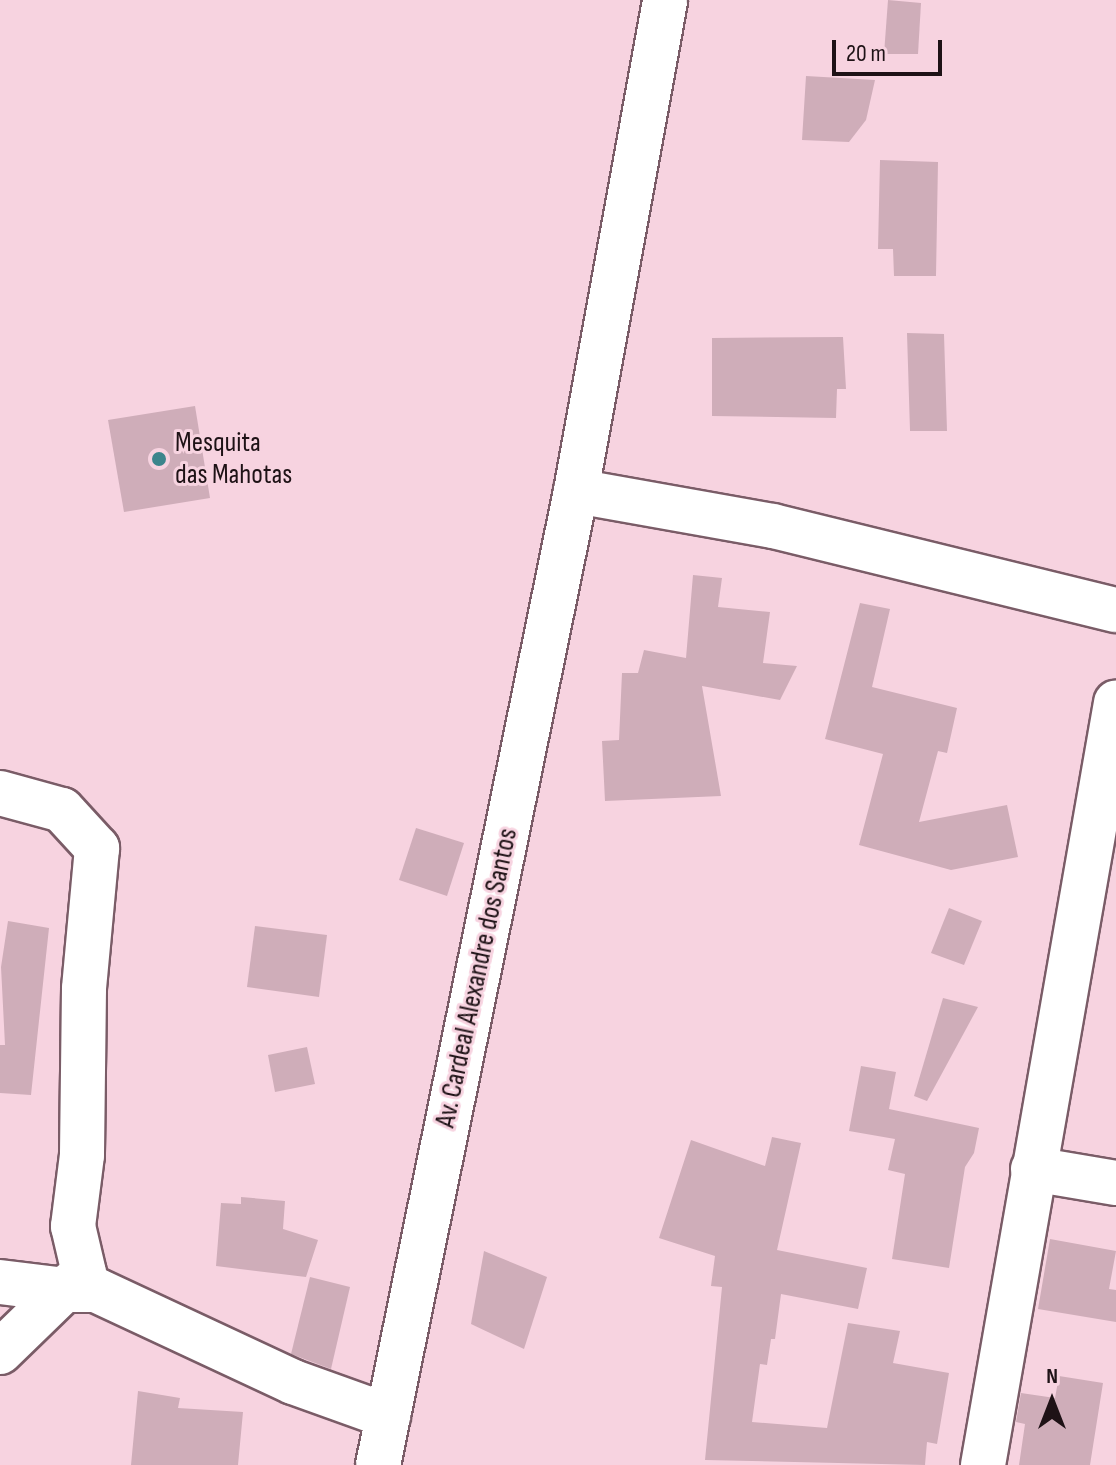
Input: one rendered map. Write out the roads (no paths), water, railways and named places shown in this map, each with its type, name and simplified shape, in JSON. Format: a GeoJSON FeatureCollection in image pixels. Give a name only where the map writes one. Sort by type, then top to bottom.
{"type":"FeatureCollection","features":[{"type":"Feature","properties":{"kind":"street","name":"Av. Cardeal Alexandre dos Santos"},"geometry":{"type":"LineString","coordinates":[[378,1465],[576,491],[665,0]]}},
{"type":"Feature","properties":{"kind":"street"},"geometry":{"type":"LineString","coordinates":[[576,491],[773,526],[1116,610]]}},
{"type":"Feature","properties":{"kind":"street"},"geometry":{"type":"LineString","coordinates":[[983,1465],[1116,703]]}},
{"type":"Feature","properties":{"kind":"street"},"geometry":{"type":"LineString","coordinates":[[0,793],[62,810],[97,848],[84,989],[82,1155],[73,1226],[84,1273],[0,1352]]}},
{"type":"Feature","properties":{"kind":"street"},"geometry":{"type":"LineString","coordinates":[[1033,1169],[1116,1183]]}},
{"type":"Feature","properties":{"kind":"street"},"geometry":{"type":"LineString","coordinates":[[0,1282],[64,1290],[96,1290],[293,1382],[388,1416]]}},
{"type":"Feature","properties":{"kind":"place","name":"Mesquita das Mahotas"},"geometry":{"type":"Point","coordinates":[159,459]}}]}
